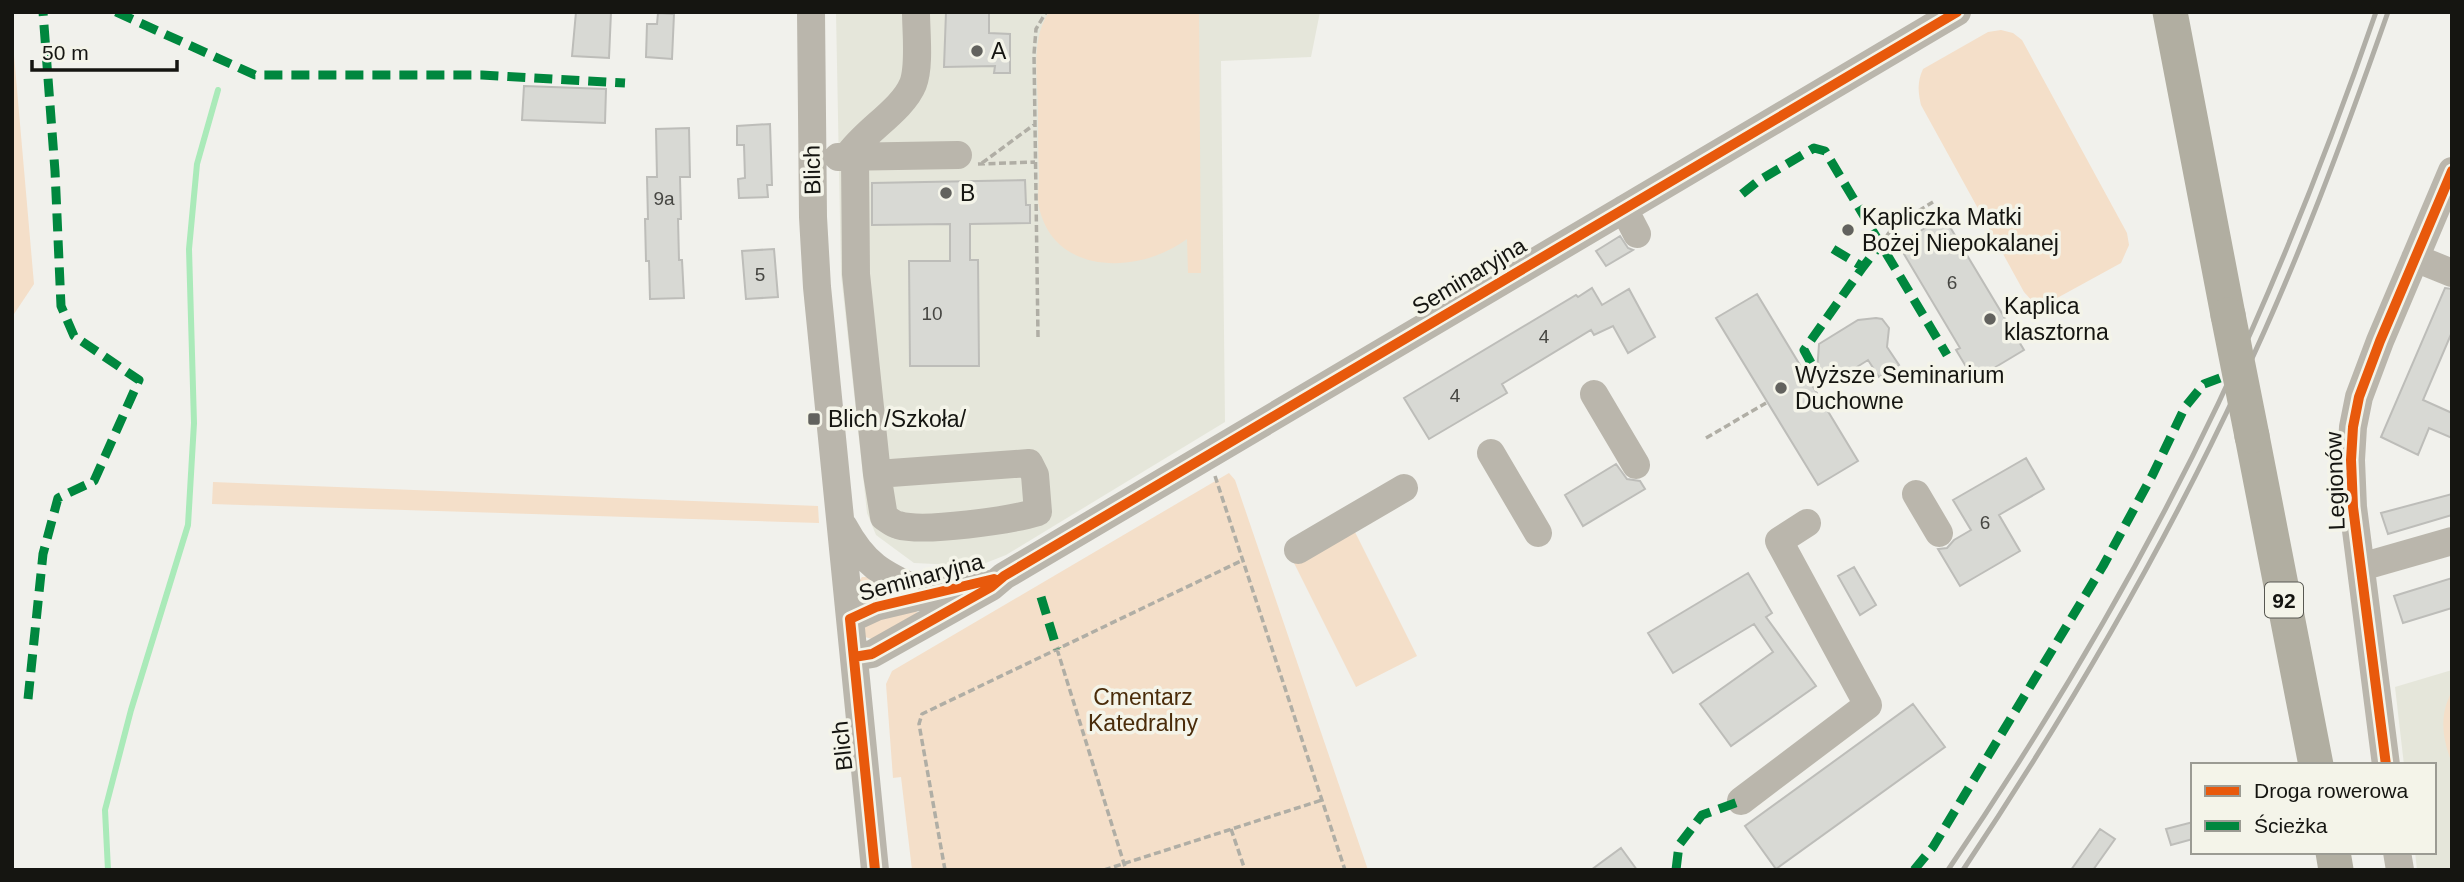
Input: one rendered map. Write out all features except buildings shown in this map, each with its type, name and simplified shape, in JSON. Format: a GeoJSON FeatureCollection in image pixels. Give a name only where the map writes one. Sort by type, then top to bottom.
{"type":"FeatureCollection","features":[{"type":"Feature","properties":{"kind":"main road","name":"92"},"geometry":{"type":"LineString","coordinates":[[2170,12],[2316,763]]}},
{"type":"Feature","properties":{"kind":"street","name":"Blich"},"geometry":{"type":"LineString","coordinates":[[811,12],[812,155],[817,287],[875,870]]}},
{"type":"Feature","properties":{"kind":"street"},"geometry":{"type":"LineString","coordinates":[[877,474],[1029,463],[1035,475],[1038,512],[1022,517],[912,527],[896,525],[884,517],[877,474],[856,274],[851,157],[857,141],[898,104],[913,83],[916,12]]}},
{"type":"Feature","properties":{"kind":"street","name":"Seminaryjna"},"geometry":{"type":"LineString","coordinates":[[854,657],[872,654],[991,587],[1004,576],[1957,12]]}},
{"type":"Feature","properties":{"kind":"street"},"geometry":{"type":"LineString","coordinates":[[812,155],[969,160]]}},
{"type":"Feature","properties":{"kind":"street","name":"Legionów"},"geometry":{"type":"LineString","coordinates":[[2386,763],[2353,507],[2353,428],[2359,397],[2367,375],[2452,171]]}},
{"type":"Feature","properties":{"kind":"street"},"geometry":{"type":"LineString","coordinates":[[1624,209],[1637,234]]}},
{"type":"Feature","properties":{"kind":"street"},"geometry":{"type":"LineString","coordinates":[[2415,258],[2452,273]]}},
{"type":"Feature","properties":{"kind":"street"},"geometry":{"type":"LineString","coordinates":[[1594,394],[1636,465]]}},
{"type":"Feature","properties":{"kind":"street"},"geometry":{"type":"LineString","coordinates":[[1491,453],[1538,533]]}},
{"type":"Feature","properties":{"kind":"street"},"geometry":{"type":"LineString","coordinates":[[1298,550],[1404,488]]}},
{"type":"Feature","properties":{"kind":"street"},"geometry":{"type":"LineString","coordinates":[[1916,494],[1938,533]]}},
{"type":"Feature","properties":{"kind":"street","name":"Seminaryjna"},"geometry":{"type":"LineString","coordinates":[[840,520],[856,550],[878,570],[926,594]]}},
{"type":"Feature","properties":{"kind":"street"},"geometry":{"type":"LineString","coordinates":[[1741,801],[1868,705],[1779,541],[1807,523]]}},
{"type":"Feature","properties":{"kind":"street"},"geometry":{"type":"LineString","coordinates":[[2361,567],[2452,541]]}},
{"type":"Feature","properties":{"kind":"street","name":"Seminaryjna"},"geometry":{"type":"LineString","coordinates":[[850,619],[876,607],[1004,576]]}},
{"type":"Feature","properties":{"kind":"path"},"geometry":{"type":"LineString","coordinates":[[1038,337],[1034,54],[1036,29],[1046,12]]}},
{"type":"Feature","properties":{"kind":"path"},"geometry":{"type":"LineString","coordinates":[[969,160],[1035,124]]}},
{"type":"Feature","properties":{"kind":"path"},"geometry":{"type":"LineString","coordinates":[[969,160],[1035,162]]}},
{"type":"Feature","properties":{"kind":"path"},"geometry":{"type":"LineString","coordinates":[[1880,245],[1894,226],[1933,202]]}},
{"type":"Feature","properties":{"kind":"path"},"geometry":{"type":"LineString","coordinates":[[1912,214],[1916,222]]}},
{"type":"Feature","properties":{"kind":"path"},"geometry":{"type":"LineString","coordinates":[[1706,438],[1766,403]]}},
{"type":"Feature","properties":{"kind":"path"},"geometry":{"type":"LineString","coordinates":[[1216,480],[1345,870]]}},
{"type":"Feature","properties":{"kind":"path"},"geometry":{"type":"LineString","coordinates":[[945,870],[919,724],[922,715],[1243,560]]}},
{"type":"Feature","properties":{"kind":"path"},"geometry":{"type":"LineString","coordinates":[[1057,649],[1126,870]]}},
{"type":"Feature","properties":{"kind":"path"},"geometry":{"type":"LineString","coordinates":[[1104,870],[1322,800]]}},
{"type":"Feature","properties":{"kind":"path"},"geometry":{"type":"LineString","coordinates":[[1231,829],[1245,870]]}},
{"type":"Feature","properties":{"kind":"shaded area"},"geometry":{"type":"Polygon","coordinates":[[[836,12],[1320,12],[1311,57],[1221,61],[1225,422],[1006,555],[978,566],[914,563],[876,535],[867,513],[841,274],[836,12]]]}},
{"type":"Feature","properties":{"kind":"shaded area"},"geometry":{"type":"Polygon","coordinates":[[[2452,670],[2452,870],[2417,870],[2415,854],[2436,854],[2436,763],[2404,763],[2395,687],[2452,670]]]}},
{"type":"Feature","properties":{"kind":"green space"},"geometry":{"type":"Polygon","coordinates":[[[1049,12],[1199,12],[1201,273],[1188,273],[1187,239],[1168,251],[1147,259],[1124,263],[1101,262],[1080,257],[1062,246],[1048,230],[1038,199],[1036,60],[1039,35],[1049,12]]]}},
{"type":"Feature","properties":{"kind":"green space"},"geometry":{"type":"Polygon","coordinates":[[[2001,30],[2013,33],[2022,40],[2127,233],[2129,245],[2121,263],[2048,303],[2033,302],[2024,292],[1920,100],[1919,83],[1923,69],[1988,32],[2001,30]]]}},
{"type":"Feature","properties":{"kind":"green space"},"geometry":{"type":"Polygon","coordinates":[[[12,32],[34,284],[12,317],[12,32]]]}},
{"type":"Feature","properties":{"kind":"green space","name":"Cmentarz Katedralny"},"geometry":{"type":"Polygon","coordinates":[[[1229,473],[1235,480],[1368,870],[912,870],[901,777],[893,778],[886,684],[892,671],[1229,473]]]}},
{"type":"Feature","properties":{"kind":"green space"},"geometry":{"type":"Polygon","coordinates":[[[213,482],[818,506],[819,523],[212,504],[213,482]]]}},
{"type":"Feature","properties":{"kind":"green space"},"geometry":{"type":"Polygon","coordinates":[[[1353,528],[1417,656],[1356,687],[1292,559],[1353,528]]]}},
{"type":"Feature","properties":{"kind":"green space"},"geometry":{"type":"Polygon","coordinates":[[[862,577],[883,589],[862,594],[859,591],[862,577]]]}},
{"type":"Feature","properties":{"kind":"green space"},"geometry":{"type":"Polygon","coordinates":[[[916,609],[917,613],[872,639],[865,637],[863,626],[866,624],[916,609]]]}},
{"type":"Feature","properties":{"kind":"green space"},"geometry":{"type":"Polygon","coordinates":[[[2452,691],[2452,763],[2443,727],[2445,709],[2452,691]]]}},
{"type":"Feature","properties":{"kind":"waterway"},"geometry":{"type":"LineString","coordinates":[[108,870],[105,810],[131,710],[188,525],[194,423],[189,249],[197,164],[218,90]]}},
{"type":"Feature","properties":{"kind":"railway"},"geometry":{"type":"LineString","coordinates":[[1948,870],[2022,757],[2092,642],[2158,524],[2218,404],[2322,161],[2376,12]]}},
{"type":"Feature","properties":{"kind":"railway"},"geometry":{"type":"LineString","coordinates":[[1963,870],[2076,692],[2146,570],[2211,445],[2262,337],[2301,245],[2388,12]]}},
{"type":"Feature","properties":{"kind":"marked path"},"geometry":{"type":"LineString","coordinates":[[28,699],[43,554],[58,498],[94,481],[139,380],[74,336],[61,306],[55,171],[43,12]]}},
{"type":"Feature","properties":{"kind":"marked path"},"geometry":{"type":"LineString","coordinates":[[116,12],[255,75],[482,75],[625,83]]}},
{"type":"Feature","properties":{"kind":"marked path"},"geometry":{"type":"LineString","coordinates":[[1742,194],[1758,181],[1814,148],[1825,151],[1947,355]]}},
{"type":"Feature","properties":{"kind":"marked path"},"geometry":{"type":"LineString","coordinates":[[1833,249],[1863,267],[1880,245]]}},
{"type":"Feature","properties":{"kind":"marked path"},"geometry":{"type":"LineString","coordinates":[[1811,363],[1804,350],[1863,267]]}},
{"type":"Feature","properties":{"kind":"marked path"},"geometry":{"type":"LineString","coordinates":[[1914,870],[1933,847],[2103,566],[2153,474],[2185,407],[2204,384],[2220,378]]}},
{"type":"Feature","properties":{"kind":"marked path"},"geometry":{"type":"LineString","coordinates":[[1041,597],[1057,649]]}},
{"type":"Feature","properties":{"kind":"marked path"},"geometry":{"type":"LineString","coordinates":[[1676,870],[1679,845],[1702,815],[1741,801]]}},
{"type":"Feature","properties":{"kind":"cycle path"},"geometry":{"type":"LineString","coordinates":[[854,657],[872,654],[991,587],[1004,576],[1957,12]]}},
{"type":"Feature","properties":{"kind":"cycle path"},"geometry":{"type":"LineString","coordinates":[[2386,763],[2353,507],[2353,427],[2359,397],[2380,341],[2452,171]]}},
{"type":"Feature","properties":{"kind":"cycle path"},"geometry":{"type":"LineString","coordinates":[[875,870],[850,619],[876,607],[994,579]]}},
{"type":"Feature","properties":{"kind":"place","name":"A"},"geometry":{"type":"Point","coordinates":[977,51]}},
{"type":"Feature","properties":{"kind":"place","name":"B"},"geometry":{"type":"Point","coordinates":[946,193]}},
{"type":"Feature","properties":{"kind":"place","name":"Kapliczka Matki Bożej Niepokalanej"},"geometry":{"type":"Point","coordinates":[1848,230]}},
{"type":"Feature","properties":{"kind":"place","name":"Kaplica klasztorna"},"geometry":{"type":"Point","coordinates":[1990,319]}},
{"type":"Feature","properties":{"kind":"place","name":"Wyższe Seminarium Duchowne"},"geometry":{"type":"Point","coordinates":[1781,388]}},
{"type":"Feature","properties":{"kind":"place","name":"Blich /Szkoła/"},"geometry":{"type":"Point","coordinates":[814,419]}}]}
